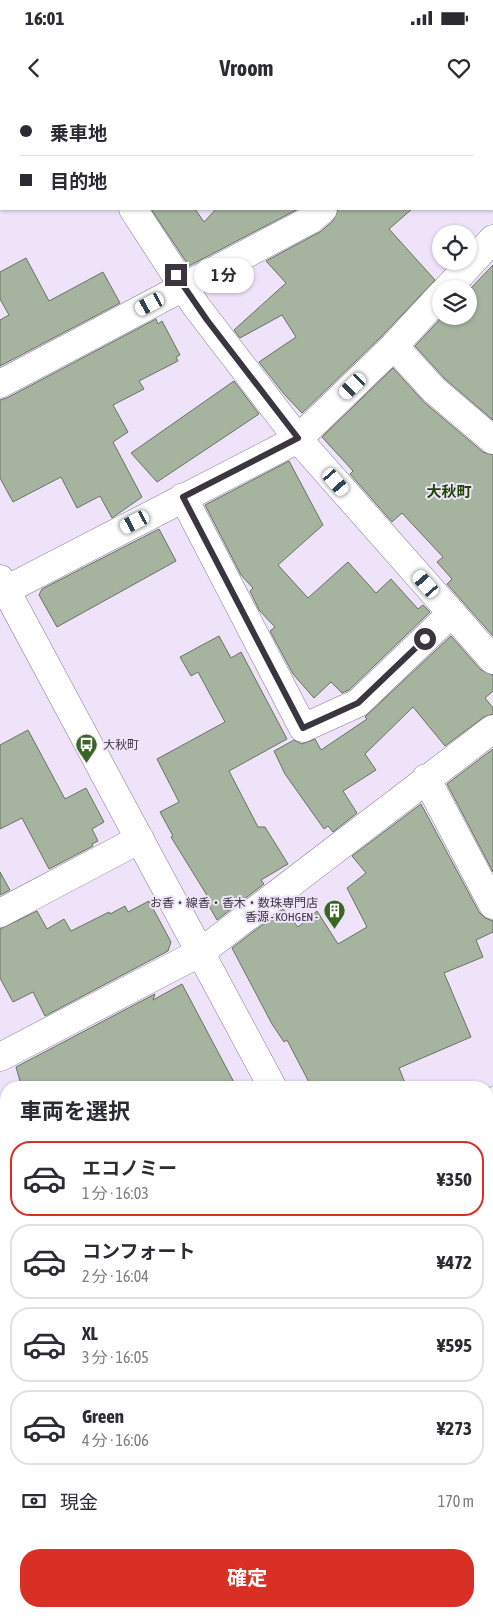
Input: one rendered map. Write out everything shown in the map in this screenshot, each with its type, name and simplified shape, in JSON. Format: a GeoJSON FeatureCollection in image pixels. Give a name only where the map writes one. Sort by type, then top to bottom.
{"type":"FeatureCollection","features":[{"type":"Feature","properties":{"kind":"street"},"geometry":{"type":"LineString","coordinates":[[134,210],[184,287],[234,356],[298,438],[493,660]]}},
{"type":"Feature","properties":{"kind":"street"},"geometry":{"type":"LineString","coordinates":[[0,384],[310,220],[322,210]]}},
{"type":"Feature","properties":{"kind":"street"},"geometry":{"type":"LineString","coordinates":[[455,280],[493,239]]}},
{"type":"Feature","properties":{"kind":"street"},"geometry":{"type":"LineString","coordinates":[[269,1081],[2,587],[298,438],[394,346],[432,305]]}},
{"type":"Feature","properties":{"kind":"street"},"geometry":{"type":"LineString","coordinates":[[394,346],[434,390],[493,440]]}},
{"type":"Feature","properties":{"kind":"street"},"geometry":{"type":"LineString","coordinates":[[183,497],[303,728],[358,703],[452,613]]}},
{"type":"Feature","properties":{"kind":"street"},"geometry":{"type":"LineString","coordinates":[[0,1057],[201,952],[493,728]]}},
{"type":"Feature","properties":{"kind":"street"},"geometry":{"type":"LineString","coordinates":[[426,778],[492,902]]}},
{"type":"Feature","properties":{"kind":"street"},"geometry":{"type":"LineString","coordinates":[[0,913],[140,839]]}},
{"type":"Feature","properties":{"kind":"building"},"geometry":{"type":"Polygon","coordinates":[[[152,210],[196,210],[204,222],[215,210],[296,210],[189,266],[152,210]]]}},
{"type":"Feature","properties":{"kind":"building"},"geometry":{"type":"Polygon","coordinates":[[[338,210],[411,210],[389,229],[435,280],[432,280],[432,283],[383,335],[302,413],[284,394],[259,362],[296,337],[282,315],[240,338],[234,330],[286,283],[266,261],[320,232],[333,221],[338,210]]]}},
{"type":"Feature","properties":{"kind":"building"},"geometry":{"type":"Polygon","coordinates":[[[26,258],[49,301],[103,272],[120,303],[0,366],[0,320],[9,315],[0,299],[0,272],[26,258]]]}},
{"type":"Feature","properties":{"kind":"building"},"geometry":{"type":"Polygon","coordinates":[[[493,265],[493,420],[445,379],[415,346],[435,325],[477,325],[477,282],[493,265]]]}},
{"type":"Feature","properties":{"kind":"building"},"geometry":{"type":"Polygon","coordinates":[[[156,319],[158,324],[162,321],[180,355],[176,357],[178,361],[139,381],[144,389],[113,405],[128,432],[113,442],[142,497],[112,518],[100,496],[77,508],[61,477],[13,502],[0,478],[0,400],[156,319]]]}},
{"type":"Feature","properties":{"kind":"building"},"geometry":{"type":"Polygon","coordinates":[[[393,368],[424,402],[483,452],[493,455],[493,636],[447,584],[452,579],[437,562],[443,557],[402,513],[392,522],[350,474],[353,471],[322,437],[393,368]]]}},
{"type":"Feature","properties":{"kind":"building"},"geometry":{"type":"Polygon","coordinates":[[[234,381],[259,414],[157,482],[131,453],[234,381]]]}},
{"type":"Feature","properties":{"kind":"building"},"geometry":{"type":"Polygon","coordinates":[[[289,461],[323,525],[278,565],[308,598],[348,562],[376,593],[391,579],[418,609],[423,605],[430,612],[349,690],[342,693],[331,682],[314,698],[293,674],[270,631],[275,627],[259,610],[250,591],[253,588],[241,575],[205,505],[289,461]]]}},
{"type":"Feature","properties":{"kind":"building"},"geometry":{"type":"Polygon","coordinates":[[[159,529],[176,561],[57,627],[39,595],[42,589],[159,529]]]}},
{"type":"Feature","properties":{"kind":"building"},"geometry":{"type":"Polygon","coordinates":[[[219,636],[231,658],[241,652],[287,739],[229,771],[258,827],[265,827],[288,864],[261,880],[264,884],[217,920],[205,899],[208,897],[171,837],[173,836],[160,812],[179,802],[157,759],[225,722],[198,672],[191,676],[180,657],[219,636]]]}},
{"type":"Feature","properties":{"kind":"building"},"geometry":{"type":"Polygon","coordinates":[[[451,636],[481,670],[493,675],[493,691],[485,698],[493,708],[493,714],[484,717],[445,746],[413,707],[365,754],[376,770],[343,791],[357,813],[333,832],[328,826],[324,829],[285,774],[274,751],[294,740],[302,744],[315,739],[321,750],[367,719],[365,717],[451,636]]]}},
{"type":"Feature","properties":{"kind":"building"},"geometry":{"type":"Polygon","coordinates":[[[28,730],[65,799],[86,788],[104,822],[92,829],[98,841],[92,844],[93,846],[49,869],[22,818],[0,829],[0,745],[28,730]]]}},
{"type":"Feature","properties":{"kind":"building"},"geometry":{"type":"Polygon","coordinates":[[[493,749],[493,872],[447,784],[493,749]]]}},
{"type":"Feature","properties":{"kind":"building"},"geometry":{"type":"Polygon","coordinates":[[[421,804],[479,912],[485,918],[493,921],[493,932],[476,940],[483,957],[444,973],[471,1037],[399,1068],[404,1081],[308,1081],[287,1040],[284,1042],[272,1024],[232,948],[283,909],[298,927],[317,911],[338,944],[367,927],[347,888],[366,873],[352,856],[421,804]]]}},
{"type":"Feature","properties":{"kind":"building"},"geometry":{"type":"Polygon","coordinates":[[[0,872],[10,890],[0,895],[0,872]]]}},
{"type":"Feature","properties":{"kind":"building"},"geometry":{"type":"Polygon","coordinates":[[[149,901],[171,942],[168,951],[45,1016],[33,992],[13,1002],[0,978],[0,929],[37,911],[47,929],[64,919],[71,931],[109,912],[110,914],[125,906],[128,912],[149,901]]]}},
{"type":"Feature","properties":{"kind":"building"},"geometry":{"type":"Polygon","coordinates":[[[182,984],[233,1081],[20,1081],[16,1067],[155,994],[153,1000],[182,984]]]}},
{"type":"Feature","properties":{"kind":"place","name":"大秋町"},"geometry":{"type":"Point","coordinates":[87,764]}},
{"type":"Feature","properties":{"kind":"place","name":"お香・線香・香木・数珠専門店 香源 - KOHGEN -"},"geometry":{"type":"Point","coordinates":[334,929]}},
{"type":"Feature","properties":{"kind":"district","name":"大秋町"},"geometry":{"type":"Point","coordinates":[449,492]}},
{"type":"Feature","properties":{"kind":"route"},"geometry":{"type":"LineString","coordinates":[[176,275],[196,306],[298,438],[183,497],[303,728],[358,703],[425,639]]}}]}
